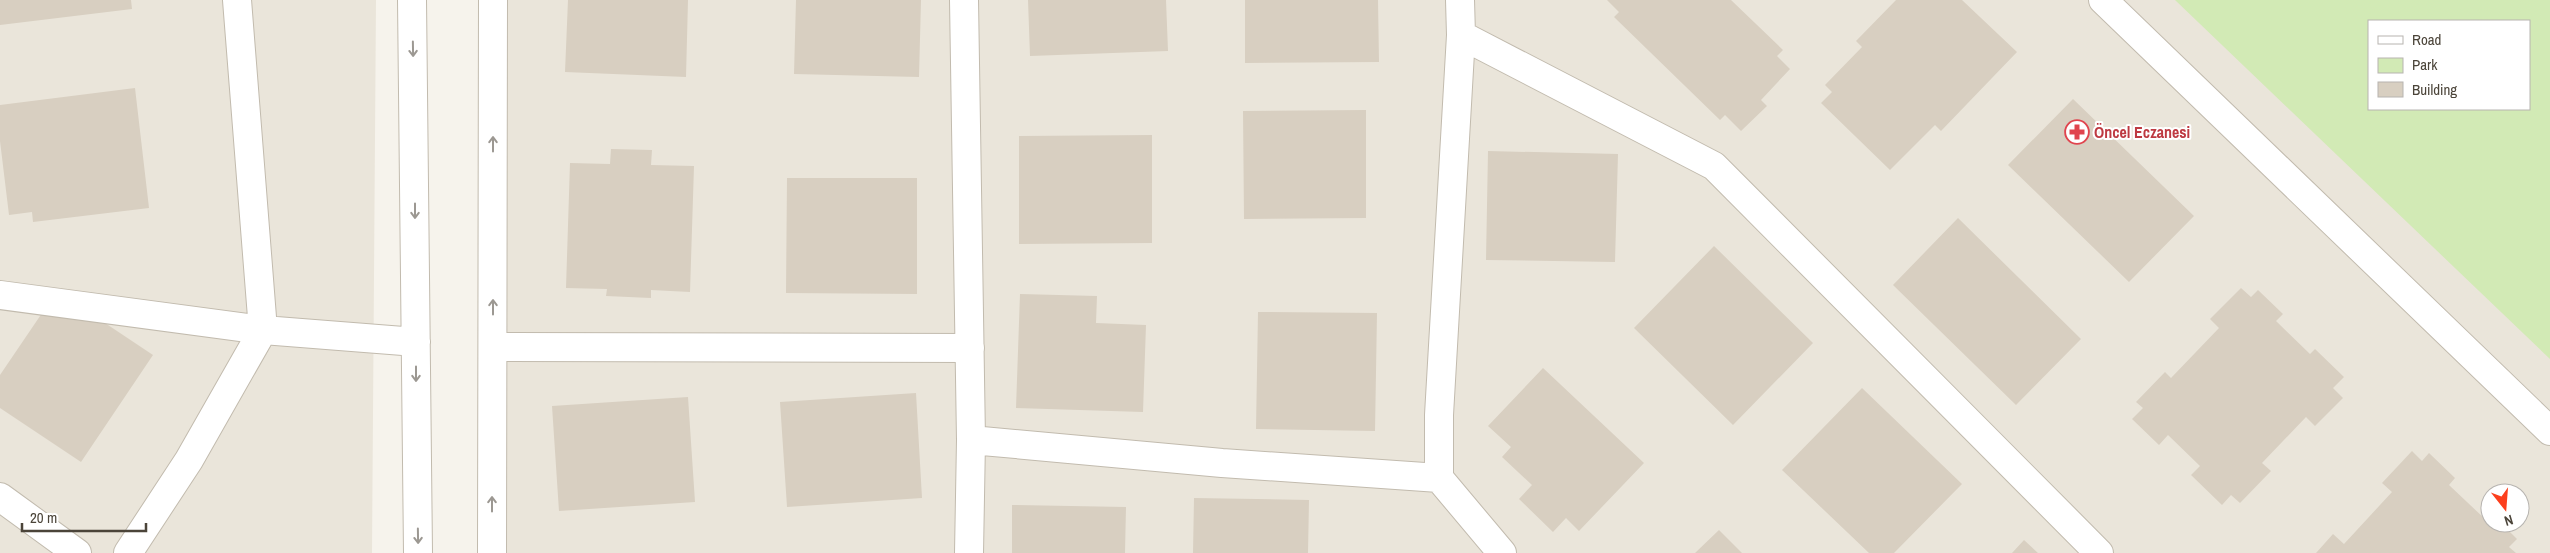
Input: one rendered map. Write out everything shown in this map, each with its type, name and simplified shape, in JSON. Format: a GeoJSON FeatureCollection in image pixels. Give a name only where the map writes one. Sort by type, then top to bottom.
{"type":"FeatureCollection","features":[{"type":"Feature","properties":{"kind":"street"},"geometry":{"type":"LineString","coordinates":[[128,553],[189,460],[263,330],[237,0]]}},
{"type":"Feature","properties":{"kind":"street"},"geometry":{"type":"LineString","coordinates":[[412,0],[418,553]]}},
{"type":"Feature","properties":{"kind":"street"},"geometry":{"type":"LineString","coordinates":[[492,553],[493,0]]}},
{"type":"Feature","properties":{"kind":"street"},"geometry":{"type":"LineString","coordinates":[[964,0],[971,440],[969,553]]}},
{"type":"Feature","properties":{"kind":"street"},"geometry":{"type":"LineString","coordinates":[[1460,0],[1461,36],[1439,415],[1439,478],[1502,553]]}},
{"type":"Feature","properties":{"kind":"street"},"geometry":{"type":"LineString","coordinates":[[2103,0],[2550,431]]}},
{"type":"Feature","properties":{"kind":"street"},"geometry":{"type":"LineString","coordinates":[[1461,36],[1714,166],[2099,553]]}},
{"type":"Feature","properties":{"kind":"street"},"geometry":{"type":"LineString","coordinates":[[0,295],[263,330],[416,342]]}},
{"type":"Feature","properties":{"kind":"street"},"geometry":{"type":"LineString","coordinates":[[493,346],[970,348]]}},
{"type":"Feature","properties":{"kind":"street"},"geometry":{"type":"LineString","coordinates":[[971,440],[1222,462],[1439,478]]}},
{"type":"Feature","properties":{"kind":"street"},"geometry":{"type":"LineString","coordinates":[[0,497],[78,553]]}},
{"type":"Feature","properties":{"kind":"shaded area"},"geometry":{"type":"Polygon","coordinates":[[[0,0],[376,0],[372,553],[0,553],[0,0]]]}},
{"type":"Feature","properties":{"kind":"shaded area"},"geometry":{"type":"Polygon","coordinates":[[[495,0],[2550,0],[2550,553],[493,553],[495,0]]]}},
{"type":"Feature","properties":{"kind":"green space"},"geometry":{"type":"Polygon","coordinates":[[[2175,0],[2550,0],[2550,359],[2175,0]]]}},
{"type":"Feature","properties":{"kind":"building"},"geometry":{"type":"Polygon","coordinates":[[[0,0],[131,0],[132,9],[0,25],[0,0]]]}},
{"type":"Feature","properties":{"kind":"building"},"geometry":{"type":"Polygon","coordinates":[[[568,0],[688,0],[686,77],[565,72],[568,0]]]}},
{"type":"Feature","properties":{"kind":"building"},"geometry":{"type":"Polygon","coordinates":[[[796,0],[921,0],[919,77],[794,74],[796,0]]]}},
{"type":"Feature","properties":{"kind":"building"},"geometry":{"type":"Polygon","coordinates":[[[1028,0],[1166,0],[1168,51],[1030,56],[1028,0]]]}},
{"type":"Feature","properties":{"kind":"building"},"geometry":{"type":"Polygon","coordinates":[[[1245,0],[1378,0],[1379,62],[1245,63],[1245,0]]]}},
{"type":"Feature","properties":{"kind":"building"},"geometry":{"type":"Polygon","coordinates":[[[1607,0],[1731,0],[1783,50],[1777,56],[1790,69],[1761,100],[1767,106],[1741,131],[1725,115],[1720,120],[1614,17],[1619,12],[1607,0]]]}},
{"type":"Feature","properties":{"kind":"building"},"geometry":{"type":"Polygon","coordinates":[[[1896,0],[1962,0],[2017,52],[1941,131],[1935,125],[1890,170],[1821,103],[1832,92],[1825,85],[1862,47],[1856,41],[1896,0]]]}},
{"type":"Feature","properties":{"kind":"building"},"geometry":{"type":"Polygon","coordinates":[[[135,88],[149,208],[33,222],[32,212],[9,215],[0,141],[0,105],[135,88]]]}},
{"type":"Feature","properties":{"kind":"building"},"geometry":{"type":"Polygon","coordinates":[[[2073,99],[2194,216],[2129,282],[2008,165],[2073,99]]]}},
{"type":"Feature","properties":{"kind":"building"},"geometry":{"type":"Polygon","coordinates":[[[1366,110],[1366,218],[1244,219],[1243,111],[1366,110]]]}},
{"type":"Feature","properties":{"kind":"building"},"geometry":{"type":"Polygon","coordinates":[[[1152,135],[1152,243],[1019,244],[1019,136],[1152,135]]]}},
{"type":"Feature","properties":{"kind":"building"},"geometry":{"type":"Polygon","coordinates":[[[611,149],[652,150],[651,165],[694,166],[690,292],[651,290],[651,298],[606,296],[607,289],[566,288],[570,163],[610,164],[611,149]]]}},
{"type":"Feature","properties":{"kind":"building"},"geometry":{"type":"Polygon","coordinates":[[[1488,151],[1618,154],[1615,262],[1486,260],[1488,151]]]}},
{"type":"Feature","properties":{"kind":"building"},"geometry":{"type":"Polygon","coordinates":[[[787,178],[917,178],[917,294],[786,293],[787,178]]]}},
{"type":"Feature","properties":{"kind":"building"},"geometry":{"type":"Polygon","coordinates":[[[1958,218],[2081,339],[2016,405],[1893,285],[1958,218]]]}},
{"type":"Feature","properties":{"kind":"building"},"geometry":{"type":"Polygon","coordinates":[[[1714,246],[1813,343],[1733,425],[1634,328],[1714,246]]]}},
{"type":"Feature","properties":{"kind":"building"},"geometry":{"type":"Polygon","coordinates":[[[2241,288],[2251,297],[2258,290],[2283,314],[2276,321],[2310,354],[2315,349],[2344,377],[2333,388],[2343,398],[2315,426],[2306,417],[2262,463],[2271,471],[2240,503],[2231,495],[2222,505],[2191,475],[2200,466],[2168,435],[2159,445],[2132,419],[2143,408],[2136,402],[2165,372],[2171,378],[2219,328],[2210,319],[2241,288]]]}},
{"type":"Feature","properties":{"kind":"building"},"geometry":{"type":"Polygon","coordinates":[[[57,291],[153,355],[81,462],[0,408],[0,375],[57,291]]]}},
{"type":"Feature","properties":{"kind":"building"},"geometry":{"type":"Polygon","coordinates":[[[1020,294],[1097,296],[1096,323],[1146,325],[1143,412],[1016,408],[1020,294]]]}},
{"type":"Feature","properties":{"kind":"building"},"geometry":{"type":"Polygon","coordinates":[[[1258,312],[1377,313],[1375,431],[1256,429],[1258,312]]]}},
{"type":"Feature","properties":{"kind":"building"},"geometry":{"type":"Polygon","coordinates":[[[1543,368],[1644,463],[1579,531],[1566,518],[1553,532],[1519,499],[1532,485],[1502,457],[1511,447],[1488,426],[1543,368]]]}},
{"type":"Feature","properties":{"kind":"building"},"geometry":{"type":"Polygon","coordinates":[[[1862,388],[1962,484],[1894,553],[1869,553],[1782,470],[1862,388]]]}},
{"type":"Feature","properties":{"kind":"building"},"geometry":{"type":"Polygon","coordinates":[[[916,393],[922,498],[787,507],[780,402],[916,393]]]}},
{"type":"Feature","properties":{"kind":"building"},"geometry":{"type":"Polygon","coordinates":[[[688,397],[695,502],[559,511],[552,406],[688,397]]]}},
{"type":"Feature","properties":{"kind":"building"},"geometry":{"type":"Polygon","coordinates":[[[2412,451],[2422,461],[2429,453],[2455,478],[2449,485],[2480,514],[2480,533],[2511,533],[2517,539],[2509,547],[2516,553],[2316,553],[2333,534],[2344,544],[2392,492],[2382,483],[2412,451]]]}},
{"type":"Feature","properties":{"kind":"building"},"geometry":{"type":"Polygon","coordinates":[[[1194,498],[1309,500],[1308,553],[1193,553],[1194,498]]]}},
{"type":"Feature","properties":{"kind":"building"},"geometry":{"type":"Polygon","coordinates":[[[1012,505],[1126,507],[1125,553],[1012,553],[1012,505]]]}},
{"type":"Feature","properties":{"kind":"building"},"geometry":{"type":"Polygon","coordinates":[[[1719,530],[1742,553],[1695,553],[1719,530]]]}},
{"type":"Feature","properties":{"kind":"building"},"geometry":{"type":"Polygon","coordinates":[[[2024,540],[2038,553],[2012,553],[2024,540]]]}},
{"type":"Feature","properties":{"kind":"place","name":"Öncel Eczanesi"},"geometry":{"type":"Point","coordinates":[2077,132]}}]}
